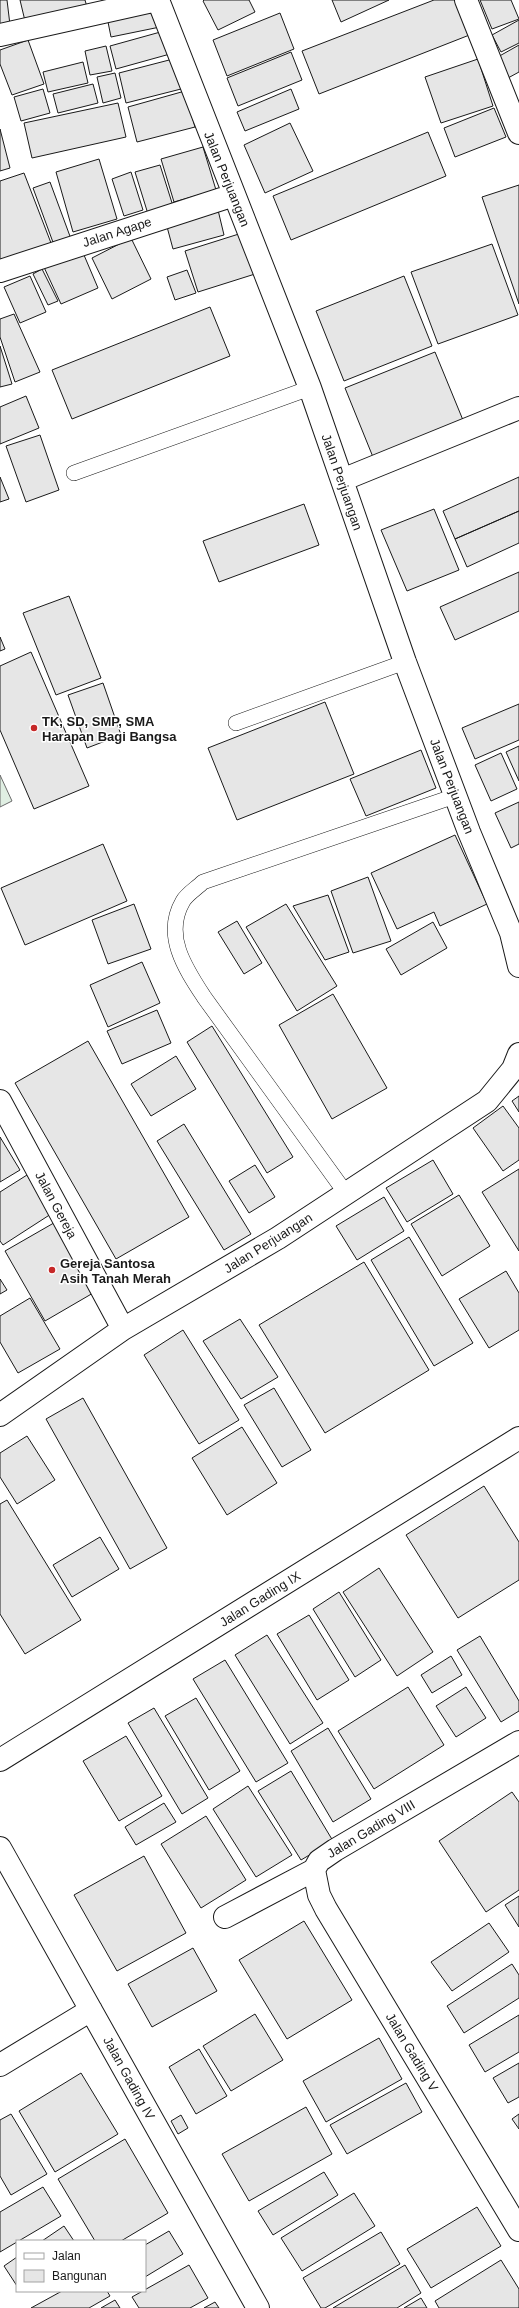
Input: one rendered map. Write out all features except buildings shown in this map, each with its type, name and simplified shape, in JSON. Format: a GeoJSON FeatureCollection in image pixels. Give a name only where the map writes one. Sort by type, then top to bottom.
{"type":"FeatureCollection","features":[{"type":"Feature","properties":{"kind":"street"},"geometry":{"type":"LineString","coordinates":[[0,35],[158,0]]}},
{"type":"Feature","properties":{"kind":"street","name":"Jalan Perjuangan"},"geometry":{"type":"LineString","coordinates":[[158,0],[310,388],[406,662],[455,796],[511,933],[519,966]]}},
{"type":"Feature","properties":{"kind":"street"},"geometry":{"type":"LineString","coordinates":[[466,0],[519,133]]}},
{"type":"Feature","properties":{"kind":"street","name":"Jalan Agape"},"geometry":{"type":"LineString","coordinates":[[0,271],[234,195]]}},
{"type":"Feature","properties":{"kind":"street"},"geometry":{"type":"LineString","coordinates":[[342,480],[519,408]]}},
{"type":"Feature","properties":{"kind":"street","name":"Jalan Perjuangan"},"geometry":{"type":"LineString","coordinates":[[0,1415],[123,1329],[278,1238],[345,1192],[487,1101],[517,1064]]}},
{"type":"Feature","properties":{"kind":"street","name":"Jalan Gereja"},"geometry":{"type":"LineString","coordinates":[[0,1101],[123,1329]]}},
{"type":"Feature","properties":{"kind":"street","name":"Jalan Gading IX"},"geometry":{"type":"LineString","coordinates":[[0,1760],[519,1438]]}},
{"type":"Feature","properties":{"kind":"street","name":"Jalan Gading VIII"},"geometry":{"type":"LineString","coordinates":[[225,1917],[314,1870],[319,1861],[335,1850],[519,1742]]}},
{"type":"Feature","properties":{"kind":"street","name":"Jalan Gading IV"},"geometry":{"type":"LineString","coordinates":[[0,1848],[258,2308]]}},
{"type":"Feature","properties":{"kind":"street","name":"Jalan Gading V"},"geometry":{"type":"LineString","coordinates":[[314,1870],[319,1895],[326,1909],[519,2230]]}},
{"type":"Feature","properties":{"kind":"street"},"geometry":{"type":"LineString","coordinates":[[0,2065],[91,2010]]}},
{"type":"Feature","properties":{"kind":"lane"},"geometry":{"type":"LineString","coordinates":[[74,473],[310,388]]}},
{"type":"Feature","properties":{"kind":"lane"},"geometry":{"type":"LineString","coordinates":[[236,723],[406,662]]}},
{"type":"Feature","properties":{"kind":"lane"},"geometry":{"type":"LineString","coordinates":[[345,1192],[204,997],[185,967],[174,930],[183,901],[203,882],[455,796]]}},
{"type":"Feature","properties":{"kind":"green space"},"geometry":{"type":"Polygon","coordinates":[[[0,775],[12,801],[0,807],[0,775]]]}},
{"type":"Feature","properties":{"kind":"place","name":"TK, SD, SMP, SMA Harapan Bagi Bangsa"},"geometry":{"type":"Point","coordinates":[34,728]}},
{"type":"Feature","properties":{"kind":"place","name":"Gereja Santosa Asih Tanah Merah"},"geometry":{"type":"Point","coordinates":[52,1270]}}]}
